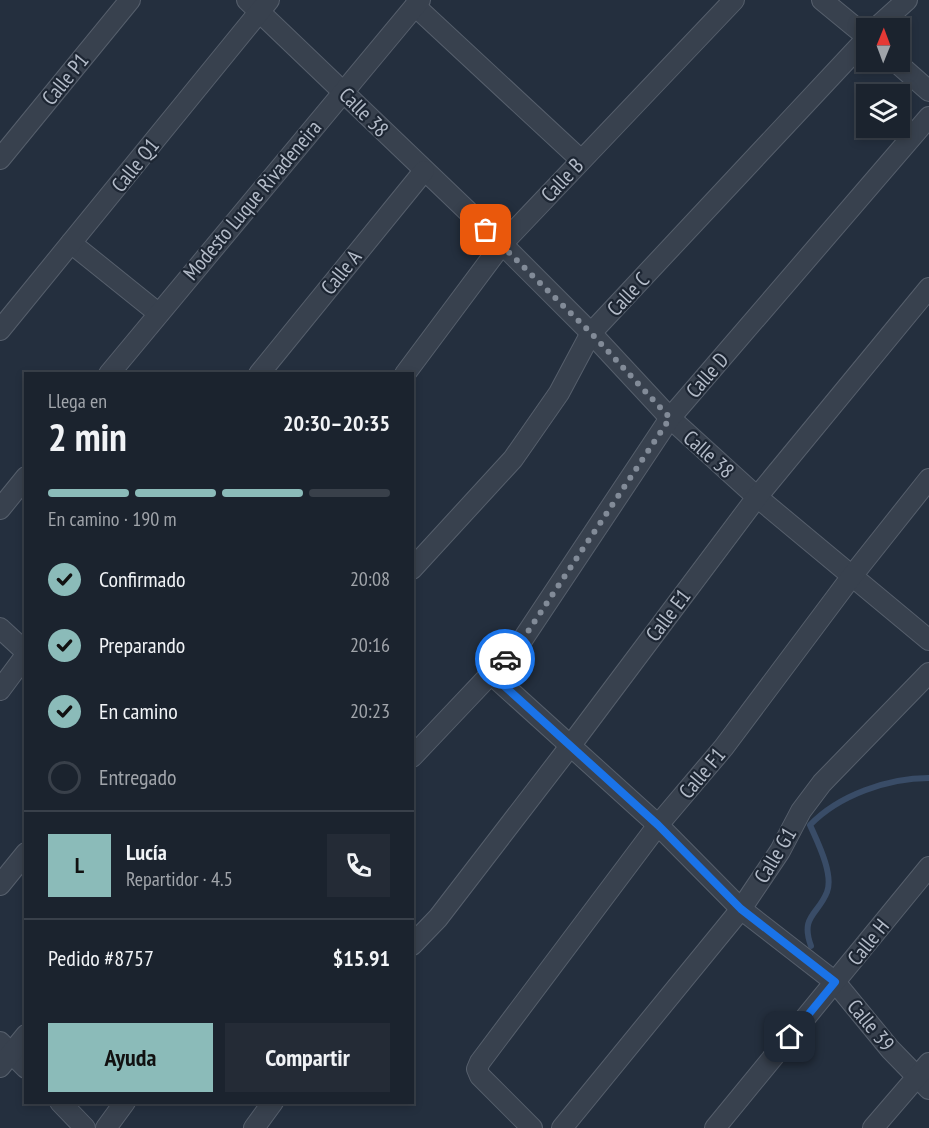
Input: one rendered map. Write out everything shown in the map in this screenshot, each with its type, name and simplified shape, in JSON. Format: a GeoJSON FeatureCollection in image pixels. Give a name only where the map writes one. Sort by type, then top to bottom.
{"type":"FeatureCollection","features":[{"type":"Feature","properties":{"kind":"street","name":"Calle P1"},"geometry":{"type":"LineString","coordinates":[[0,159],[130,0]]}},
{"type":"Feature","properties":{"kind":"street","name":"Calle B"},"geometry":{"type":"LineString","coordinates":[[406,372],[502,244],[734,0]]}},
{"type":"Feature","properties":{"kind":"street"},"geometry":{"type":"LineString","coordinates":[[822,0],[856,28]]}},
{"type":"Feature","properties":{"kind":"street"},"geometry":{"type":"LineString","coordinates":[[887,18],[907,0]]}},
{"type":"Feature","properties":{"kind":"street"},"geometry":{"type":"LineString","coordinates":[[417,3],[581,160]]}},
{"type":"Feature","properties":{"kind":"street","name":"Modesto Luque Rivadeneira"},"geometry":{"type":"LineString","coordinates":[[111,372],[417,3]]}},
{"type":"Feature","properties":{"kind":"street","name":"Calle 38"},"geometry":{"type":"LineString","coordinates":[[259,4],[343,91],[591,333],[670,418],[757,497],[929,640]]}},
{"type":"Feature","properties":{"kind":"street","name":"Calle Q1"},"geometry":{"type":"LineString","coordinates":[[0,330],[259,4]]}},
{"type":"Feature","properties":{"kind":"street","name":"Calle C"},"geometry":{"type":"LineString","coordinates":[[414,565],[513,459],[559,393],[591,333],[856,49]]}},
{"type":"Feature","properties":{"kind":"street"},"geometry":{"type":"LineString","coordinates":[[908,72],[929,90]]}},
{"type":"Feature","properties":{"kind":"street","name":"Calle D"},"geometry":{"type":"LineString","coordinates":[[414,755],[521,642],[670,418],[929,117]]}},
{"type":"Feature","properties":{"kind":"street","name":"Calle A"},"geometry":{"type":"LineString","coordinates":[[260,372],[424,171]]}},
{"type":"Feature","properties":{"kind":"street"},"geometry":{"type":"LineString","coordinates":[[71,243],[158,313]]}},
{"type":"Feature","properties":{"kind":"street","name":"Calle E1"},"geometry":{"type":"LineString","coordinates":[[414,943],[438,918],[757,497],[929,288]]}},
{"type":"Feature","properties":{"kind":"street"},"geometry":{"type":"LineString","coordinates":[[0,509],[24,479]]}},
{"type":"Feature","properties":{"kind":"street","name":"Calle F1"},"geometry":{"type":"LineString","coordinates":[[532,1128],[480,1076],[477,1068],[480,1062],[658,825],[724,747],[852,576],[929,479]]}},
{"type":"Feature","properties":{"kind":"street"},"geometry":{"type":"LineString","coordinates":[[0,628],[24,652]]}},
{"type":"Feature","properties":{"kind":"street"},"geometry":{"type":"LineString","coordinates":[[0,690],[24,657]]}},
{"type":"Feature","properties":{"kind":"street","name":"Calle G1"},"geometry":{"type":"LineString","coordinates":[[562,1128],[741,909],[780,851],[801,811],[822,783],[929,673]]}},
{"type":"Feature","properties":{"kind":"street","name":"Calle 39"},"geometry":{"type":"LineString","coordinates":[[491,674],[658,825],[741,909],[835,982],[890,1049],[925,1076]]}},
{"type":"Feature","properties":{"kind":"street"},"geometry":{"type":"LineString","coordinates":[[0,885],[24,855]]}},
{"type":"Feature","properties":{"kind":"street","name":"Calle H"},"geometry":{"type":"LineString","coordinates":[[715,1128],[929,867]]}},
{"type":"Feature","properties":{"kind":"street"},"geometry":{"type":"LineString","coordinates":[[24,1037],[4,1054],[24,1067]]}},
{"type":"Feature","properties":{"kind":"street"},"geometry":{"type":"LineString","coordinates":[[873,1128],[925,1076]]}},
{"type":"Feature","properties":{"kind":"street"},"geometry":{"type":"LineString","coordinates":[[62,1104],[85,1128]]}},
{"type":"Feature","properties":{"kind":"street"},"geometry":{"type":"LineString","coordinates":[[106,1128],[124,1104]]}},
{"type":"Feature","properties":{"kind":"street"},"geometry":{"type":"LineString","coordinates":[[254,1128],[272,1104]]}},
{"type":"Feature","properties":{"kind":"waterway"},"geometry":{"type":"LineString","coordinates":[[811,946],[808,936],[809,922],[823,900],[829,885],[827,867],[810,825],[835,805],[865,790],[897,781],[929,778]]}},
{"type":"Feature","properties":{"kind":"way so far"},"geometry":{"type":"LineString","coordinates":[[486,230],[591,333],[670,418],[521,642],[505,659]]}},
{"type":"Feature","properties":{"kind":"route"},"geometry":{"type":"LineString","coordinates":[[505,659],[491,674],[658,825],[741,909],[835,982],[790,1037]]}}]}
